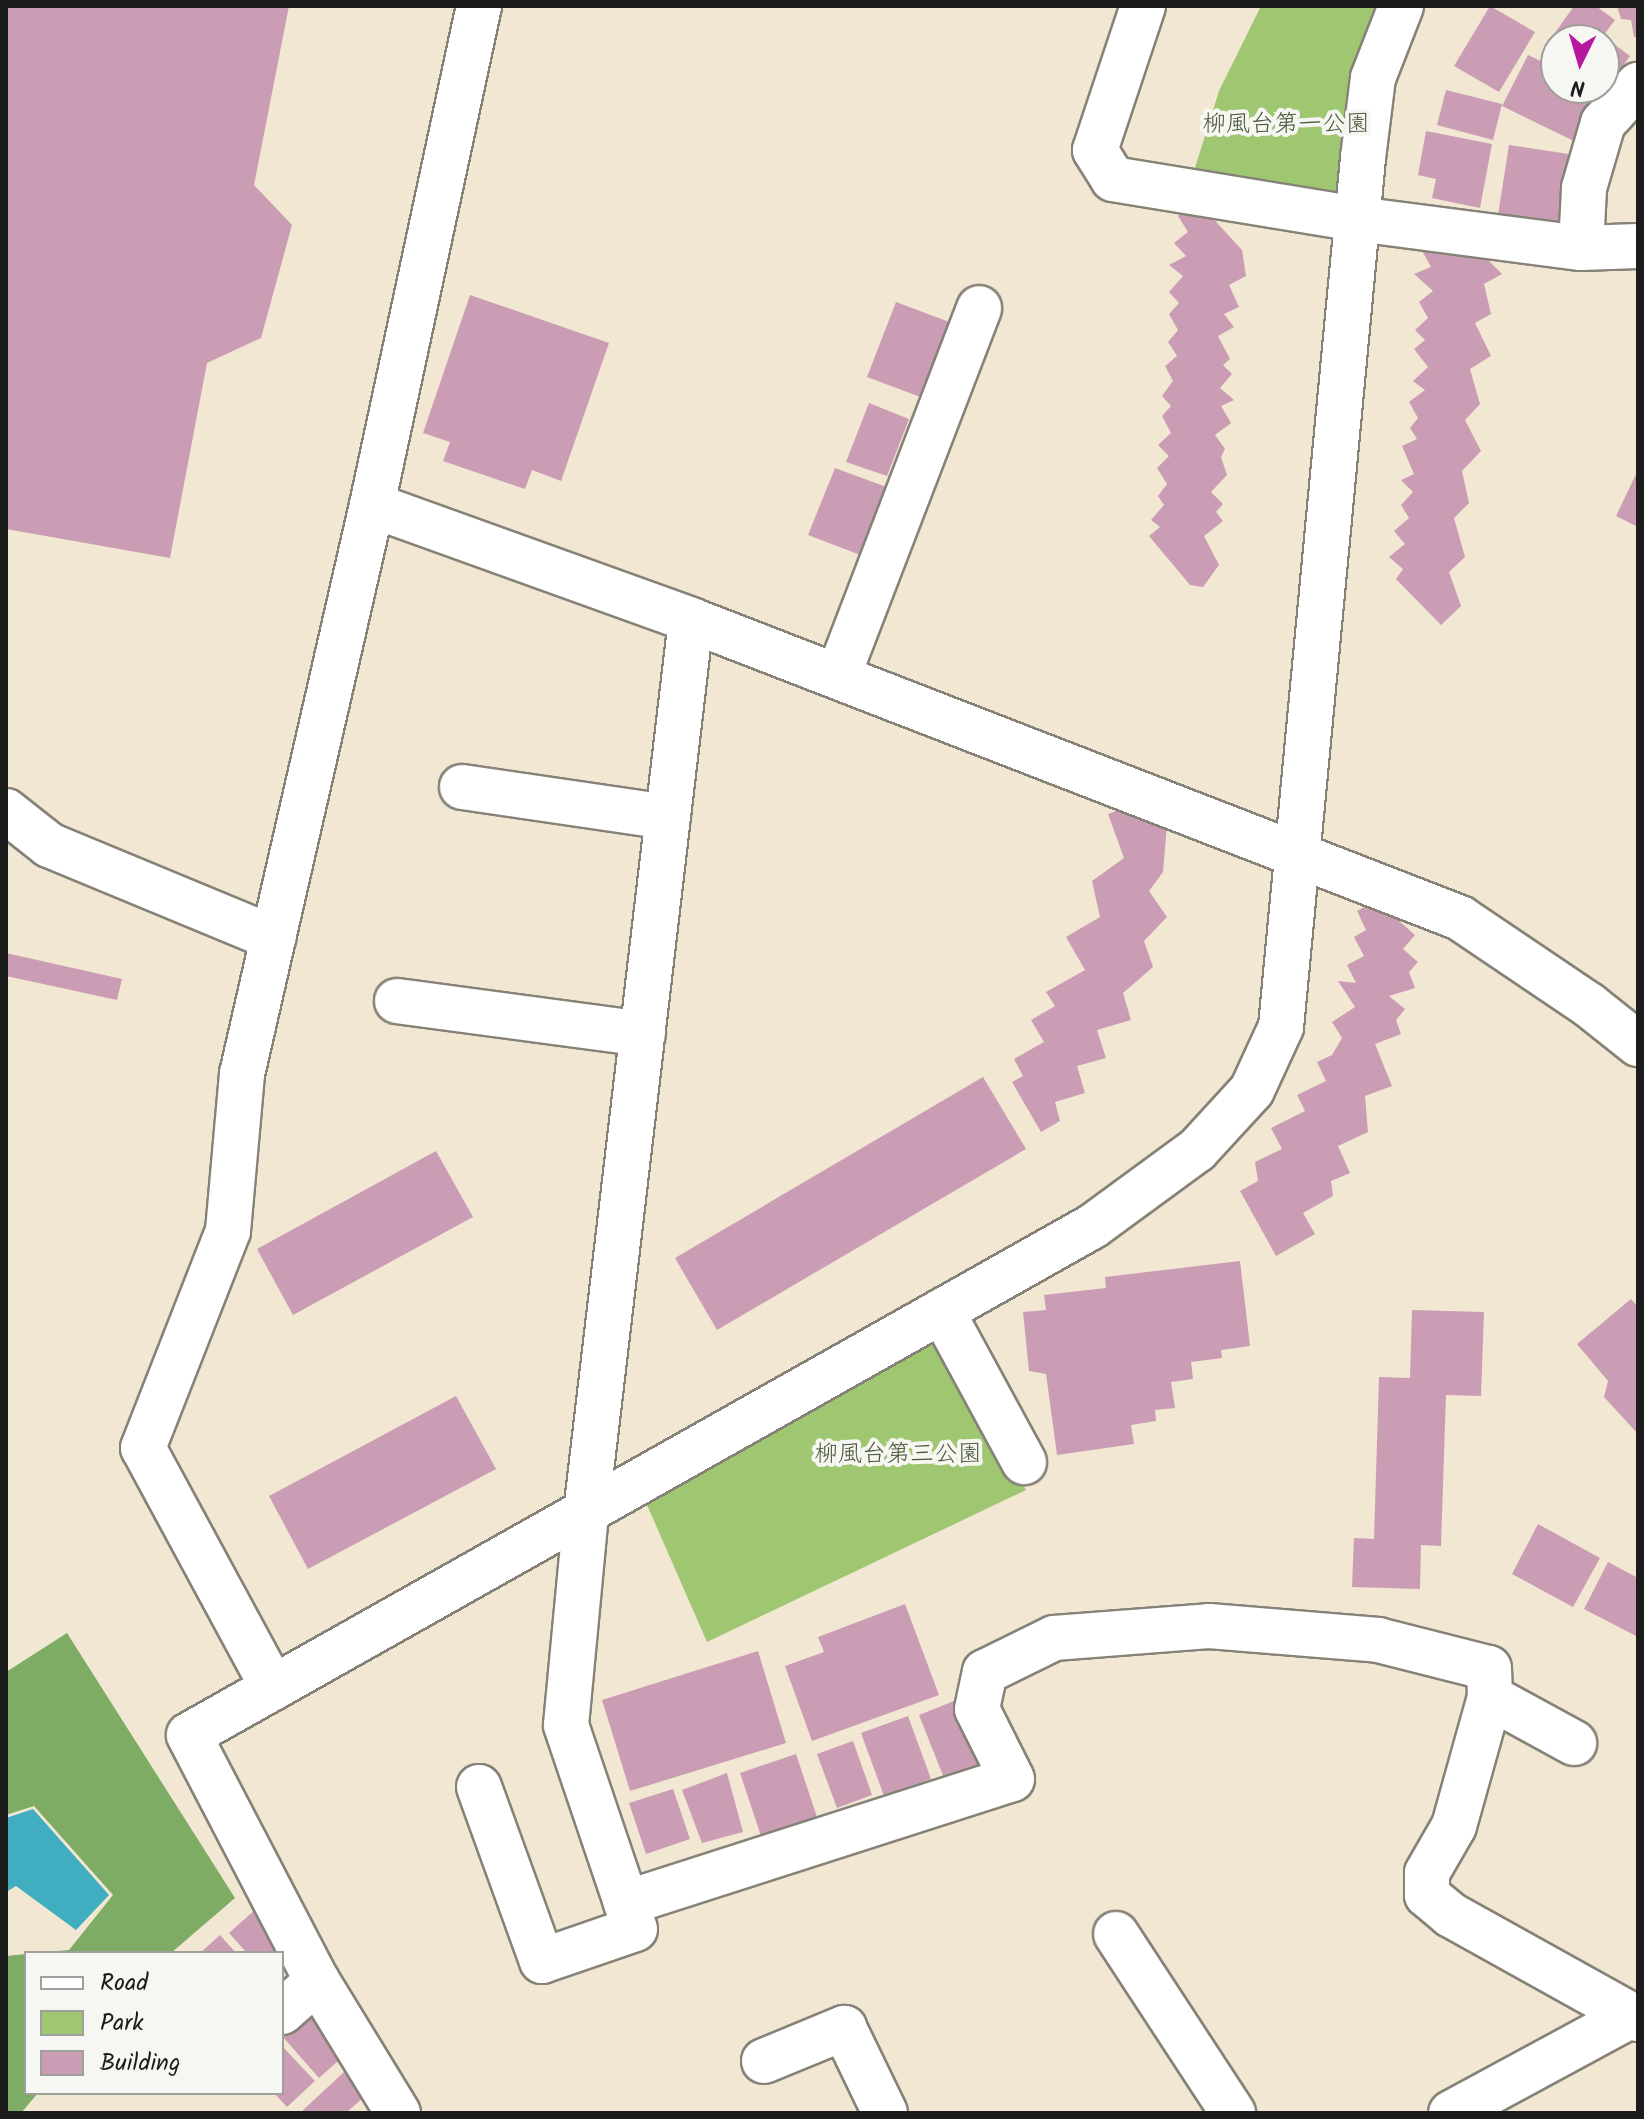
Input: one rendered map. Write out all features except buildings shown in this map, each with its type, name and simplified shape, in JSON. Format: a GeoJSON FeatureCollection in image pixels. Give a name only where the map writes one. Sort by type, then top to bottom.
{"type":"FeatureCollection","features":[{"type":"Feature","properties":{"kind":"street"},"geometry":{"type":"LineString","coordinates":[[273,1688],[143,1448],[228,1231],[242,1074],[372,505],[479,6]]}},
{"type":"Feature","properties":{"kind":"street"},"geometry":{"type":"LineString","coordinates":[[1143,6],[1095,150],[1113,179],[1357,219],[1581,248],[1638,246]]}},
{"type":"Feature","properties":{"kind":"street"},"geometry":{"type":"LineString","coordinates":[[398,2113],[317,1981],[189,1735],[1093,1226],[1197,1150],[1252,1090],[1281,1027],[1373,78],[1401,6]]}},
{"type":"Feature","properties":{"kind":"street"},"geometry":{"type":"LineString","coordinates":[[1581,248],[1584,188],[1603,123],[1638,85]]}},
{"type":"Feature","properties":{"kind":"street"},"geometry":{"type":"LineString","coordinates":[[838,676],[979,308]]}},
{"type":"Feature","properties":{"kind":"street"},"geometry":{"type":"LineString","coordinates":[[372,505],[691,620],[1300,853],[1460,918],[1589,1005],[1638,1044]]}},
{"type":"Feature","properties":{"kind":"street"},"geometry":{"type":"LineString","coordinates":[[479,1787],[542,1961],[635,1929],[566,1725],[586,1513],[691,620]]}},
{"type":"Feature","properties":{"kind":"street"},"geometry":{"type":"LineString","coordinates":[[462,787],[668,817]]}},
{"type":"Feature","properties":{"kind":"street"},"geometry":{"type":"LineString","coordinates":[[6,811],[49,845],[273,938]]}},
{"type":"Feature","properties":{"kind":"street"},"geometry":{"type":"LineString","coordinates":[[397,1001],[643,1034]]}},
{"type":"Feature","properties":{"kind":"street"},"geometry":{"type":"LineString","coordinates":[[942,1311],[1024,1462]]}},
{"type":"Feature","properties":{"kind":"street"},"geometry":{"type":"LineString","coordinates":[[626,1903],[1012,1779],[977,1709],[985,1672],[1054,1638],[1209,1626],[1378,1640],[1489,1668],[1490,1697],[1454,1826],[1427,1873],[1427,1895],[1451,1915],[1635,2017]]}},
{"type":"Feature","properties":{"kind":"street"},"geometry":{"type":"LineString","coordinates":[[1490,1697],[1574,1743]]}},
{"type":"Feature","properties":{"kind":"street"},"geometry":{"type":"LineString","coordinates":[[1116,1934],[1233,2113]]}},
{"type":"Feature","properties":{"kind":"street"},"geometry":{"type":"LineString","coordinates":[[284,2010],[317,1981]]}},
{"type":"Feature","properties":{"kind":"street"},"geometry":{"type":"LineString","coordinates":[[1451,2113],[1635,2017]]}},
{"type":"Feature","properties":{"kind":"street"},"geometry":{"type":"LineString","coordinates":[[764,2061],[844,2028],[885,2113]]}},
{"type":"Feature","properties":{"kind":"green space","name":"柳風台第一公園"},"geometry":{"type":"Polygon","coordinates":[[[1261,6],[1393,6],[1352,214],[1194,171],[1219,91],[1261,6]]]}},
{"type":"Feature","properties":{"kind":"green space","name":"柳風台第三公園"},"geometry":{"type":"Polygon","coordinates":[[[937,1334],[1026,1490],[707,1642],[644,1498],[937,1334]]]}},
{"type":"Feature","properties":{"kind":"green space"},"geometry":{"type":"Polygon","coordinates":[[[67,1633],[235,1898],[173,1951],[58,1951],[69,1950],[113,1895],[34,1806],[6,1815],[6,1672],[67,1633]]]}},
{"type":"Feature","properties":{"kind":"green space"},"geometry":{"type":"Polygon","coordinates":[[[24,1954],[24,2095],[36,2095],[21,2113],[6,2113],[6,1956],[24,1954]]]}},
{"type":"Feature","properties":{"kind":"water"},"geometry":{"type":"Polygon","coordinates":[[[33,1809],[109,1895],[76,1930],[16,1886],[6,1892],[6,1818],[33,1809]]]}}]}
